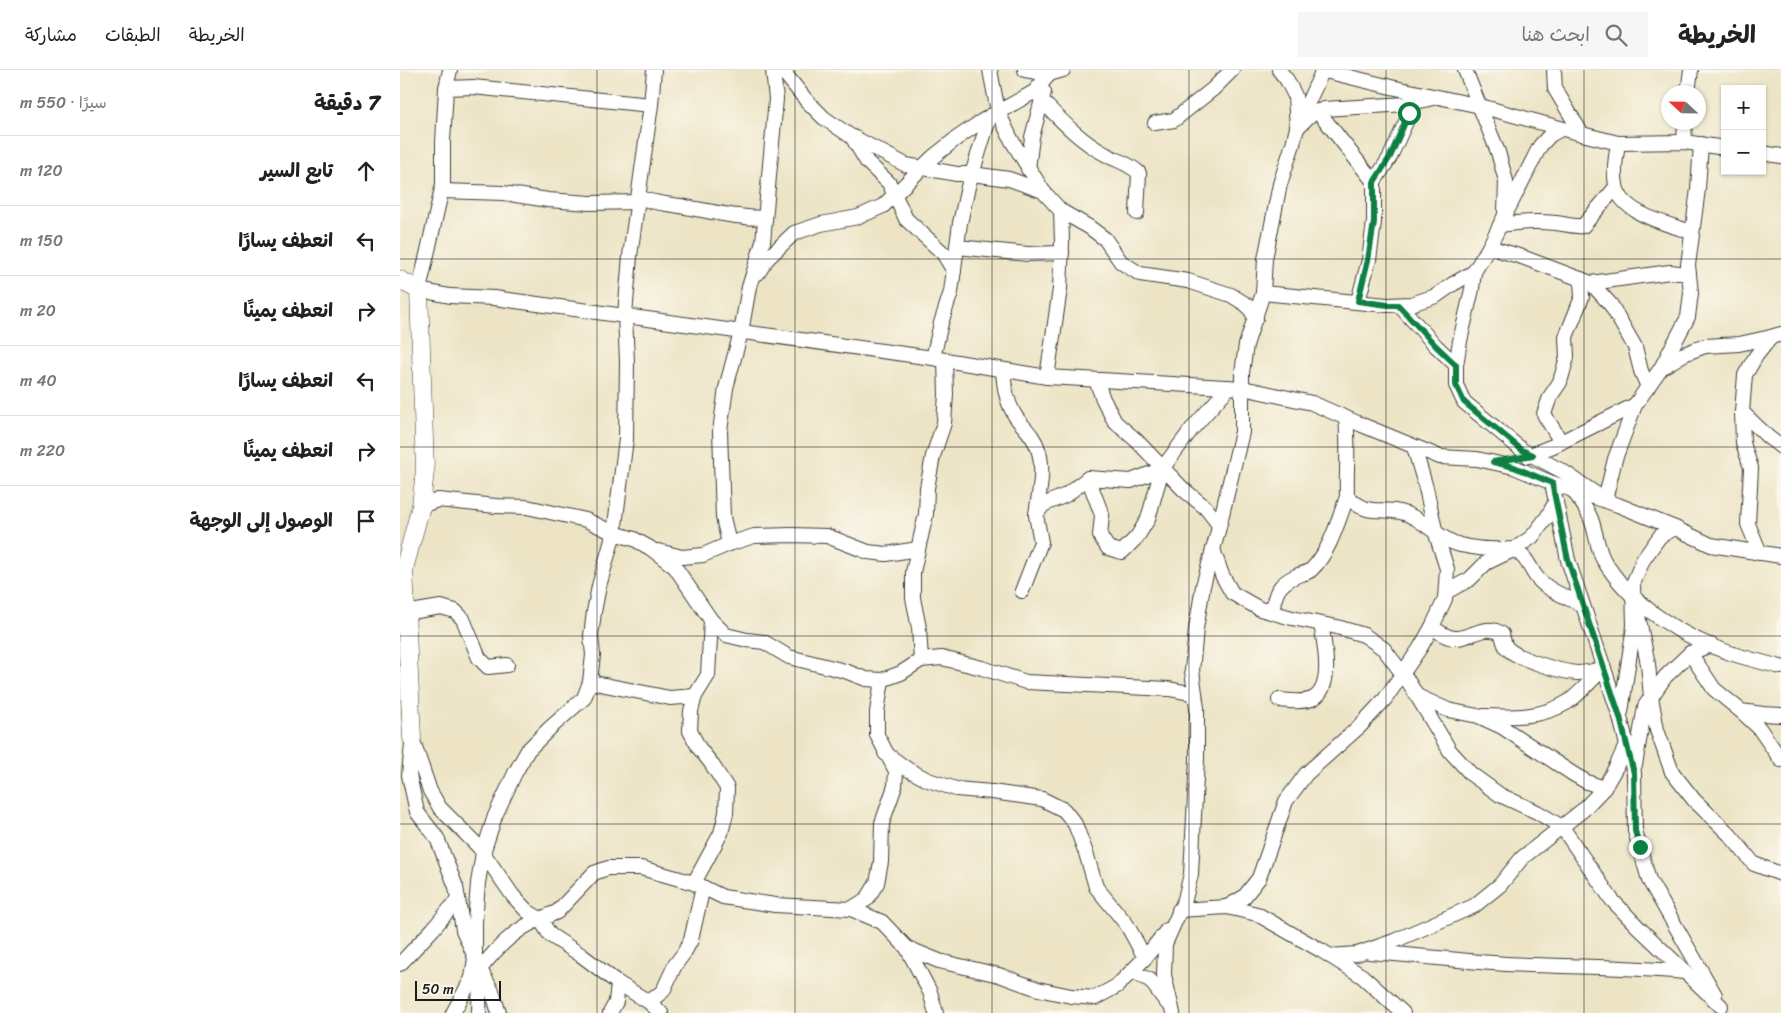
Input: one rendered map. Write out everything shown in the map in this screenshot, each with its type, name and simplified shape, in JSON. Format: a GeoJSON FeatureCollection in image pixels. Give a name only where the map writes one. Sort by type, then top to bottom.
{"type":"FeatureCollection","features":[{"type":"Feature","properties":{"kind":"street"},"geometry":{"type":"LineString","coordinates":[[450,70],[446,88],[442,191],[419,290],[425,470],[421,506],[404,569],[402,590],[408,660],[406,734],[409,775],[417,812],[437,838],[456,887],[463,930],[492,991],[500,1013]]}},
{"type":"Feature","properties":{"kind":"street"},"geometry":{"type":"LineString","coordinates":[[478,1013],[478,964],[475,922],[478,883],[483,853],[495,816],[528,750],[584,698],[590,682],[591,636],[594,612],[599,586],[614,533],[626,439],[627,362],[625,316],[630,256],[651,105],[654,70]]}},
{"type":"Feature","properties":{"kind":"street"},"geometry":{"type":"LineString","coordinates":[[728,544],[723,517],[720,431],[726,388],[741,332],[749,287],[763,242],[776,99],[773,70]]}},
{"type":"Feature","properties":{"kind":"street"},"geometry":{"type":"LineString","coordinates":[[782,70],[806,100],[824,118],[852,137],[906,165],[956,174],[972,174],[1009,179],[1043,191]]}},
{"type":"Feature","properties":{"kind":"street"},"geometry":{"type":"LineString","coordinates":[[921,660],[919,628],[913,598],[913,572],[926,514],[927,488],[933,456],[944,423],[946,394],[939,359],[941,323],[951,292],[960,223],[972,174],[994,114],[990,70]]}},
{"type":"Feature","properties":{"kind":"street"},"geometry":{"type":"LineString","coordinates":[[1025,70],[1051,72],[1063,70]]}},
{"type":"Feature","properties":{"kind":"street"},"geometry":{"type":"LineString","coordinates":[[1155,123],[1174,120],[1213,89],[1232,70]]}},
{"type":"Feature","properties":{"kind":"street"},"geometry":{"type":"LineString","coordinates":[[1278,70],[1286,80],[1294,96],[1297,128]]}},
{"type":"Feature","properties":{"kind":"street"},"geometry":{"type":"LineString","coordinates":[[1088,478],[1102,515],[1100,536],[1108,548],[1122,552],[1136,538],[1148,519],[1162,469],[1192,430],[1236,388],[1242,373],[1246,345],[1264,293],[1265,259],[1280,184],[1297,128],[1322,70],[1480,106],[1618,143],[1684,142],[1721,147]]}},
{"type":"Feature","properties":{"kind":"street"},"geometry":{"type":"LineString","coordinates":[[1466,70],[1498,152],[1506,181],[1502,220]]}},
{"type":"Feature","properties":{"kind":"street"},"geometry":{"type":"LineString","coordinates":[[1554,70],[1555,89],[1582,134]]}},
{"type":"Feature","properties":{"kind":"street"},"geometry":{"type":"LineString","coordinates":[[1689,85],[1691,70]]}},
{"type":"Feature","properties":{"kind":"street"},"geometry":{"type":"LineString","coordinates":[[749,287],[768,259],[794,233],[821,224],[858,217],[883,206],[920,169],[957,138],[994,114],[1034,92],[1051,72]]}},
{"type":"Feature","properties":{"kind":"street"},"geometry":{"type":"LineString","coordinates":[[1028,169],[1032,137],[1041,100],[1051,72]]}},
{"type":"Feature","properties":{"kind":"street"},"geometry":{"type":"LineString","coordinates":[[446,88],[473,87],[651,105]]}},
{"type":"Feature","properties":{"kind":"street"},"geometry":{"type":"LineString","coordinates":[[1297,128],[1311,114],[1341,106],[1369,107],[1440,97]]}},
{"type":"Feature","properties":{"kind":"street"},"geometry":{"type":"LineString","coordinates":[[1041,100],[1070,130],[1104,154],[1132,166],[1139,173],[1137,213]]}},
{"type":"Feature","properties":{"kind":"street"},"geometry":{"type":"LineString","coordinates":[[1358,301],[1368,260],[1374,222],[1374,182],[1390,157],[1415,102]]}},
{"type":"Feature","properties":{"kind":"street"},"geometry":{"type":"LineString","coordinates":[[1318,111],[1374,182]]}},
{"type":"Feature","properties":{"kind":"street"},"geometry":{"type":"LineString","coordinates":[[994,114],[1043,191],[1061,211],[1089,227],[1105,239],[1121,262],[1140,274],[1188,282],[1231,294],[1247,305],[1256,318]]}},
{"type":"Feature","properties":{"kind":"street"},"geometry":{"type":"LineString","coordinates":[[1561,129],[1550,135],[1540,146],[1489,247],[1474,272],[1456,365],[1456,385],[1464,402],[1522,450],[1564,472],[1605,500]]}},
{"type":"Feature","properties":{"kind":"street"},"geometry":{"type":"LineString","coordinates":[[1684,142],[1685,130]]}},
{"type":"Feature","properties":{"kind":"street"},"geometry":{"type":"LineString","coordinates":[[852,137],[867,162],[889,183],[906,219],[943,253],[954,270]]}},
{"type":"Feature","properties":{"kind":"street"},"geometry":{"type":"LineString","coordinates":[[1618,143],[1615,165],[1616,188],[1623,199],[1637,212],[1692,232]]}},
{"type":"Feature","properties":{"kind":"street"},"geometry":{"type":"LineString","coordinates":[[1605,500],[1615,459],[1635,405],[1660,368],[1688,317],[1691,293],[1688,265],[1698,189],[1701,144]]}},
{"type":"Feature","properties":{"kind":"street"},"geometry":{"type":"LineString","coordinates":[[1766,154],[1781,156]]}},
{"type":"Feature","properties":{"kind":"street"},"geometry":{"type":"LineString","coordinates":[[1502,220],[1557,223],[1572,227],[1583,226],[1616,188]]}},
{"type":"Feature","properties":{"kind":"street"},"geometry":{"type":"LineString","coordinates":[[442,191],[503,193],[548,200],[590,203],[638,199],[656,204],[680,206],[743,218],[765,218]]}},
{"type":"Feature","properties":{"kind":"street"},"geometry":{"type":"LineString","coordinates":[[1047,377],[1060,289],[1062,253],[1061,211]]}},
{"type":"Feature","properties":{"kind":"street"},"geometry":{"type":"LineString","coordinates":[[957,247],[1028,254],[1062,253]]}},
{"type":"Feature","properties":{"kind":"street"},"geometry":{"type":"LineString","coordinates":[[1489,247],[1522,256],[1586,281],[1611,305],[1635,347],[1641,371],[1648,387]]}},
{"type":"Feature","properties":{"kind":"street"},"geometry":{"type":"LineString","coordinates":[[1264,293],[1388,305],[1411,304],[1436,296],[1474,272]]}},
{"type":"Feature","properties":{"kind":"street"},"geometry":{"type":"LineString","coordinates":[[1586,281],[1670,272],[1689,274]]}},
{"type":"Feature","properties":{"kind":"street"},"geometry":{"type":"LineString","coordinates":[[400,280],[419,290],[450,296],[494,298],[939,359],[1047,377],[1236,388],[1312,403],[1440,457],[1477,459],[1514,467],[1552,483],[1605,500],[1675,528],[1711,545],[1781,556]]}},
{"type":"Feature","properties":{"kind":"street"},"geometry":{"type":"LineString","coordinates":[[1561,442],[1544,414],[1550,397],[1560,382],[1567,357],[1566,338],[1582,297],[1586,281]]}},
{"type":"Feature","properties":{"kind":"street"},"geometry":{"type":"LineString","coordinates":[[1398,305],[1456,365]]}},
{"type":"Feature","properties":{"kind":"street"},"geometry":{"type":"LineString","coordinates":[[1660,368],[1684,354],[1705,346],[1739,344],[1776,335]]}},
{"type":"Feature","properties":{"kind":"street"},"geometry":{"type":"LineString","coordinates":[[1760,554],[1748,524],[1751,468],[1744,443],[1742,412],[1745,375],[1756,356],[1776,335]]}},
{"type":"Feature","properties":{"kind":"street"},"geometry":{"type":"LineString","coordinates":[[1003,370],[1005,391],[1015,415],[1028,430],[1038,448],[1042,467],[1036,515],[1040,542],[1022,591]]}},
{"type":"Feature","properties":{"kind":"street"},"geometry":{"type":"LineString","coordinates":[[1096,380],[1115,422],[1136,440],[1183,489],[1206,508],[1220,525]]}},
{"type":"Feature","properties":{"kind":"street"},"geometry":{"type":"LineString","coordinates":[[1172,1011],[1164,975],[1165,944],[1185,899],[1191,874],[1197,759],[1197,708],[1192,671],[1196,629],[1203,586],[1220,525],[1242,432],[1236,388]]}},
{"type":"Feature","properties":{"kind":"street"},"geometry":{"type":"LineString","coordinates":[[1493,462],[1533,455],[1635,405]]}},
{"type":"Feature","properties":{"kind":"street"},"geometry":{"type":"LineString","coordinates":[[1742,412],[1768,438],[1781,447]]}},
{"type":"Feature","properties":{"kind":"street"},"geometry":{"type":"LineString","coordinates":[[1272,612],[1273,602],[1278,589],[1286,581],[1310,572],[1323,554],[1347,497],[1348,440],[1346,418]]}},
{"type":"Feature","properties":{"kind":"street"},"geometry":{"type":"LineString","coordinates":[[908,948],[939,961],[999,975],[1038,989],[1071,996],[1095,998],[1117,986],[1145,958],[1177,916],[1226,907],[1244,897],[1259,878],[1286,801],[1306,774],[1360,726],[1385,699],[1432,627],[1445,599],[1447,569],[1414,447]]}},
{"type":"Feature","properties":{"kind":"street"},"geometry":{"type":"LineString","coordinates":[[1036,515],[1043,505],[1066,495],[1088,478],[1131,481],[1162,469]]}},
{"type":"Feature","properties":{"kind":"street"},"geometry":{"type":"LineString","coordinates":[[1552,483],[1568,560],[1620,717],[1634,773]]}},
{"type":"Feature","properties":{"kind":"street"},"geometry":{"type":"LineString","coordinates":[[1573,490],[1590,518],[1602,557],[1617,580],[1634,596],[1667,622],[1711,645],[1733,654],[1781,667]]}},
{"type":"Feature","properties":{"kind":"street"},"geometry":{"type":"LineString","coordinates":[[1347,497],[1358,506],[1372,511],[1400,512],[1417,519],[1436,534],[1458,544],[1488,549],[1513,550],[1527,560],[1536,576],[1548,587],[1583,606]]}},
{"type":"Feature","properties":{"kind":"street"},"geometry":{"type":"LineString","coordinates":[[421,506],[438,500],[527,507],[586,520],[614,533],[634,539],[650,548],[675,567],[711,620],[726,635],[764,642],[789,657],[845,671],[866,679],[882,680],[901,673],[921,660],[942,658],[1026,682],[1169,689],[1195,694]]}},
{"type":"Feature","properties":{"kind":"street"},"geometry":{"type":"LineString","coordinates":[[1446,592],[1470,579],[1486,563],[1513,550],[1532,537],[1556,502]]}},
{"type":"Feature","properties":{"kind":"street"},"geometry":{"type":"LineString","coordinates":[[1620,717],[1634,626],[1633,584],[1643,560],[1660,536],[1675,528]]}},
{"type":"Feature","properties":{"kind":"street"},"geometry":{"type":"LineString","coordinates":[[650,548],[682,558],[704,555],[728,544],[754,536],[792,535],[827,536],[868,552],[886,554],[918,550]]}},
{"type":"Feature","properties":{"kind":"street"},"geometry":{"type":"LineString","coordinates":[[400,549],[404,569]]}},
{"type":"Feature","properties":{"kind":"street"},"geometry":{"type":"LineString","coordinates":[[1213,549],[1222,575],[1232,594],[1260,609],[1337,626],[1364,635],[1384,649],[1417,696],[1450,751],[1471,774],[1500,795],[1537,812],[1562,827],[1612,900],[1723,1009]]}},
{"type":"Feature","properties":{"kind":"street"},"geometry":{"type":"LineString","coordinates":[[1634,596],[1648,664],[1657,730],[1672,772],[1694,800],[1730,835],[1754,864],[1781,874]]}},
{"type":"Feature","properties":{"kind":"street"},"geometry":{"type":"LineString","coordinates":[[405,613],[441,607],[455,611],[463,619],[479,658],[488,667],[507,664]]}},
{"type":"Feature","properties":{"kind":"street"},"geometry":{"type":"LineString","coordinates":[[648,1002],[663,991],[675,965],[691,940],[699,885],[721,833],[726,813],[727,788],[712,763],[699,748],[690,731],[691,711],[695,696],[708,675],[711,620]]}},
{"type":"Feature","properties":{"kind":"street"},"geometry":{"type":"LineString","coordinates":[[1279,700],[1292,702],[1313,699],[1321,692],[1328,665],[1321,624]]}},
{"type":"Feature","properties":{"kind":"street"},"geometry":{"type":"LineString","coordinates":[[1432,627],[1442,634],[1456,638],[1482,630],[1496,630],[1502,634],[1505,647],[1514,653],[1539,663],[1576,673],[1604,668]]}},
{"type":"Feature","properties":{"kind":"street"},"geometry":{"type":"LineString","coordinates":[[1711,645],[1690,653],[1665,677],[1645,706],[1638,738],[1634,773],[1635,831],[1649,880],[1723,1009]]}},
{"type":"Feature","properties":{"kind":"street"},"geometry":{"type":"LineString","coordinates":[[1690,653],[1714,689],[1759,728],[1781,760]]}},
{"type":"Feature","properties":{"kind":"street"},"geometry":{"type":"LineString","coordinates":[[400,680],[408,660]]}},
{"type":"Feature","properties":{"kind":"street"},"geometry":{"type":"LineString","coordinates":[[1417,696],[1448,710],[1478,716],[1521,717],[1547,712],[1569,702],[1604,668]]}},
{"type":"Feature","properties":{"kind":"street"},"geometry":{"type":"LineString","coordinates":[[851,908],[867,899],[877,883],[882,862],[882,823],[895,786],[896,771],[877,735],[882,680]]}},
{"type":"Feature","properties":{"kind":"street"},"geometry":{"type":"LineString","coordinates":[[590,682],[670,698],[695,696]]}},
{"type":"Feature","properties":{"kind":"street"},"geometry":{"type":"LineString","coordinates":[[1741,711],[1781,715]]}},
{"type":"Feature","properties":{"kind":"street"},"geometry":{"type":"LineString","coordinates":[[1478,716],[1502,727],[1580,778],[1604,788]]}},
{"type":"Feature","properties":{"kind":"street"},"geometry":{"type":"LineString","coordinates":[[406,734],[430,791],[440,808],[461,827],[483,853],[513,896],[527,911],[540,919],[550,935],[662,1013]]}},
{"type":"Feature","properties":{"kind":"street"},"geometry":{"type":"LineString","coordinates":[[1330,956],[1356,954],[1394,941],[1474,906],[1500,885],[1522,858],[1583,810],[1604,788],[1626,743]]}},
{"type":"Feature","properties":{"kind":"street"},"geometry":{"type":"LineString","coordinates":[[885,753],[907,770],[928,780],[956,789],[1042,799],[1064,810],[1075,824],[1096,887],[1126,926],[1145,958]]}},
{"type":"Feature","properties":{"kind":"street"},"geometry":{"type":"LineString","coordinates":[[453,1013],[478,964],[498,949],[519,929],[557,912],[594,873],[608,868],[641,868],[699,885],[723,896],[775,905],[851,908],[882,922],[908,948],[930,992],[936,1013]]}},
{"type":"Feature","properties":{"kind":"street"},"geometry":{"type":"LineString","coordinates":[[400,964],[458,899]]}},
{"type":"Feature","properties":{"kind":"street"},"geometry":{"type":"LineString","coordinates":[[1226,907],[1257,914],[1330,956],[1362,976],[1403,1013]]}},
{"type":"Feature","properties":{"kind":"street"},"geometry":{"type":"LineString","coordinates":[[1364,951],[1504,964],[1587,968],[1644,968],[1684,972]]}},
{"type":"Feature","properties":{"kind":"street"},"geometry":{"type":"LineString","coordinates":[[1131,972],[1150,980],[1172,1011]]}},
{"type":"Feature","properties":{"kind":"street"},"geometry":{"type":"LineString","coordinates":[[610,1013],[616,1002],[618,983]]}},
{"type":"Feature","properties":{"kind":"route"},"geometry":{"type":"LineString","coordinates":[[1409,113],[1390,157],[1374,182],[1374,222],[1368,260],[1358,301],[1398,305],[1456,365],[1456,385],[1464,402],[1479,416],[1506,434],[1522,450],[1533,455],[1493,462],[1514,467],[1552,483],[1568,560],[1620,717],[1634,773],[1635,831],[1640,847]]}}]}
